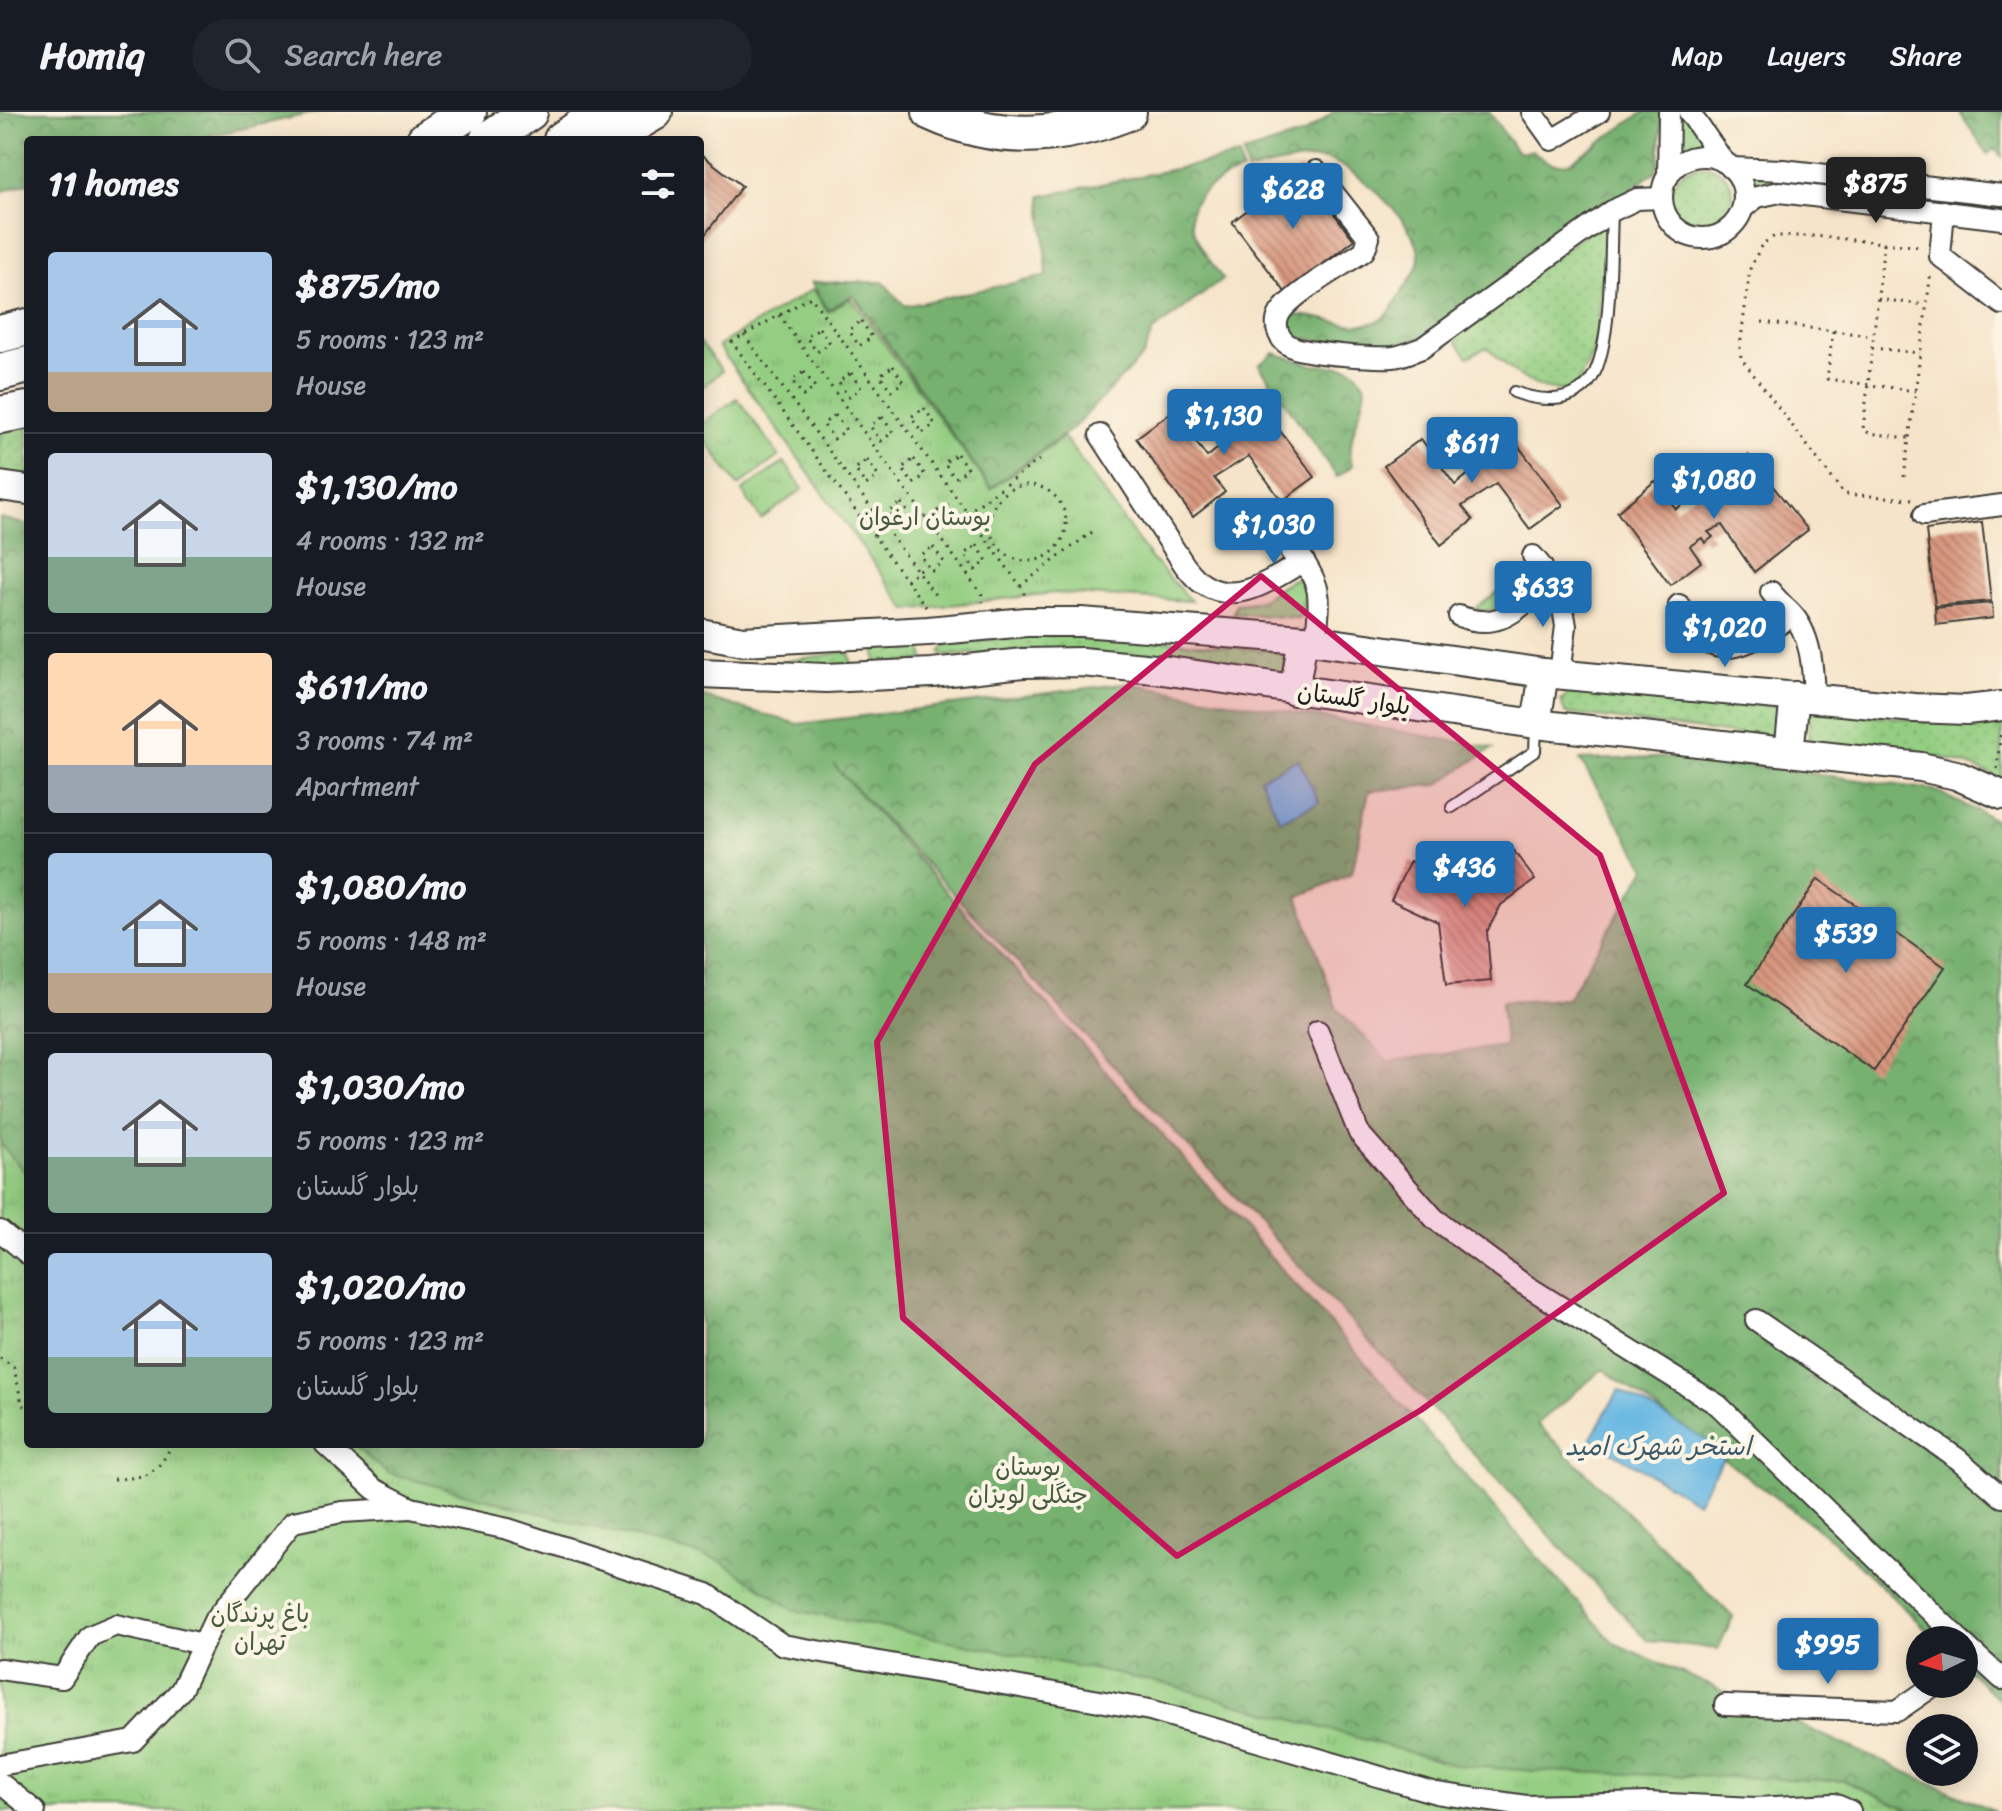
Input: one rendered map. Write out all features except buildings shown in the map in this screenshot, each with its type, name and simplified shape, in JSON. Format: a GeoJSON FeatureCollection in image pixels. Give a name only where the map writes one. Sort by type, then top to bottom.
{"type":"FeatureCollection","features":[{"type":"Feature","properties":{"kind":"highway"},"geometry":{"type":"LineString","coordinates":[[431,136],[468,112]]}},
{"type":"Feature","properties":{"kind":"highway"},"geometry":{"type":"LineString","coordinates":[[494,136],[529,112]]}},
{"type":"Feature","properties":{"kind":"highway"},"geometry":{"type":"LineString","coordinates":[[568,136],[603,112]]}},
{"type":"Feature","properties":{"kind":"highway"},"geometry":{"type":"LineString","coordinates":[[613,136],[654,112]]}},
{"type":"Feature","properties":{"kind":"highway"},"geometry":{"type":"LineString","coordinates":[[931,112],[962,126],[996,132],[1038,134],[1073,130],[1128,112]]}},
{"type":"Feature","properties":{"kind":"highway"},"geometry":{"type":"LineString","coordinates":[[0,337],[24,328]]}},
{"type":"Feature","properties":{"kind":"highway"},"geometry":{"type":"LineString","coordinates":[[0,372],[24,364]]}},
{"type":"Feature","properties":{"kind":"highway"},"geometry":{"type":"LineString","coordinates":[[0,415],[24,411]]}},
{"type":"Feature","properties":{"kind":"main road"},"geometry":{"type":"LineString","coordinates":[[0,337],[24,359]]}},
{"type":"Feature","properties":{"kind":"main road"},"geometry":{"type":"LineString","coordinates":[[0,486],[24,489]]}},
{"type":"Feature","properties":{"kind":"main road"},"geometry":{"type":"LineString","coordinates":[[704,634],[743,641],[928,631],[1026,622],[1081,622],[1310,640],[1552,674],[1804,698],[1928,709],[1966,710],[2002,706]]}},
{"type":"Feature","properties":{"kind":"main road"},"geometry":{"type":"LineString","coordinates":[[928,631],[932,673]]}},
{"type":"Feature","properties":{"kind":"main road"},"geometry":{"type":"LineString","coordinates":[[1294,691],[1310,640]]}},
{"type":"Feature","properties":{"kind":"main road","name":"بلوار گلستان"},"geometry":{"type":"LineString","coordinates":[[704,673],[826,678],[932,673],[1023,663],[1082,662],[1155,669],[1536,724],[1921,767],[1999,786]]}},
{"type":"Feature","properties":{"kind":"main road"},"geometry":{"type":"LineString","coordinates":[[1536,724],[1552,674]]}},
{"type":"Feature","properties":{"kind":"main road"},"geometry":{"type":"LineString","coordinates":[[1789,752],[1804,698]]}},
{"type":"Feature","properties":{"kind":"street"},"geometry":{"type":"LineString","coordinates":[[1532,112],[1552,140],[1599,112]]}},
{"type":"Feature","properties":{"kind":"street"},"geometry":{"type":"LineString","coordinates":[[1669,112],[1668,177],[1662,198],[1664,208],[1675,226],[1693,237],[1714,237],[1724,233],[1739,217],[1743,208],[1743,186],[1689,112]]}},
{"type":"Feature","properties":{"kind":"street"},"geometry":{"type":"LineString","coordinates":[[1668,177],[1683,162],[1693,158],[1713,158],[1727,165],[2002,195]]}},
{"type":"Feature","properties":{"kind":"street"},"geometry":{"type":"LineString","coordinates":[[1316,171],[1369,238],[1364,251],[1297,297],[1281,312],[1276,323],[1280,337],[1293,347],[1371,357],[1397,357],[1422,348],[1612,211],[1637,199],[1662,198]]}},
{"type":"Feature","properties":{"kind":"street"},"geometry":{"type":"LineString","coordinates":[[1743,208],[1757,197],[1780,192],[2002,219]]}},
{"type":"Feature","properties":{"kind":"street"},"geometry":{"type":"LineString","coordinates":[[1944,211],[1937,252],[2002,304]]}},
{"type":"Feature","properties":{"kind":"street"},"geometry":{"type":"LineString","coordinates":[[1100,435],[1185,566],[1203,584],[1223,593],[1242,593],[1301,558]]}},
{"type":"Feature","properties":{"kind":"street"},"geometry":{"type":"LineString","coordinates":[[1918,507],[2002,505]]}},
{"type":"Feature","properties":{"kind":"street"},"geometry":{"type":"LineString","coordinates":[[1285,532],[1291,552],[1301,558],[1313,575],[1320,595],[1310,640]]}},
{"type":"Feature","properties":{"kind":"street"},"geometry":{"type":"LineString","coordinates":[[1528,560],[1542,567],[1546,581],[1563,609],[1566,626],[1552,674]]}},
{"type":"Feature","properties":{"kind":"street"},"geometry":{"type":"LineString","coordinates":[[1459,616],[1472,621],[1499,621],[1546,581]]}},
{"type":"Feature","properties":{"kind":"street"},"geometry":{"type":"LineString","coordinates":[[1776,590],[1783,607],[1804,635],[1810,654],[1804,698]]}},
{"type":"Feature","properties":{"kind":"street"},"geometry":{"type":"LineString","coordinates":[[1679,605],[1697,633],[1706,641],[1723,647],[1737,648],[1790,613]]}},
{"type":"Feature","properties":{"kind":"street"},"geometry":{"type":"LineString","coordinates":[[1318,1031],[1359,1133],[1434,1218],[1522,1283],[1718,1405],[1941,1626]]}},
{"type":"Feature","properties":{"kind":"street"},"geometry":{"type":"LineString","coordinates":[[0,1231],[24,1251]]}},
{"type":"Feature","properties":{"kind":"street"},"geometry":{"type":"LineString","coordinates":[[1756,1320],[1958,1459],[2002,1497]]}},
{"type":"Feature","properties":{"kind":"street"},"geometry":{"type":"LineString","coordinates":[[329,1448],[374,1489],[411,1508],[508,1529],[707,1594],[783,1645],[1150,1710],[1436,1793],[1526,1806],[1648,1803],[1755,1808],[1834,1804],[1850,1811]]}},
{"type":"Feature","properties":{"kind":"street"},"geometry":{"type":"LineString","coordinates":[[0,1765],[133,1741],[181,1690],[214,1621],[293,1522],[342,1512],[411,1508]]}},
{"type":"Feature","properties":{"kind":"street"},"geometry":{"type":"LineString","coordinates":[[0,1669],[62,1678],[90,1636],[116,1625],[203,1644]]}},
{"type":"Feature","properties":{"kind":"street"},"geometry":{"type":"LineString","coordinates":[[1978,1660],[2002,1679]]}},
{"type":"Feature","properties":{"kind":"street"},"geometry":{"type":"LineString","coordinates":[[1725,1705],[1897,1711],[1916,1698]]}},
{"type":"Feature","properties":{"kind":"street"},"geometry":{"type":"LineString","coordinates":[[0,1783],[35,1811]]}},
{"type":"Feature","properties":{"kind":"lane"},"geometry":{"type":"LineString","coordinates":[[1514,392],[1543,401],[1577,392],[1590,381],[1602,345],[1607,316],[1612,211]]}},
{"type":"Feature","properties":{"kind":"lane"},"geometry":{"type":"LineString","coordinates":[[1452,807],[1535,751],[1536,724]]}},
{"type":"Feature","properties":{"kind":"path"},"geometry":{"type":"LineString","coordinates":[[1904,477],[1937,252],[1884,243],[1789,234],[1775,236],[1762,244],[1750,269],[1741,358],[1844,494],[1918,507]]}},
{"type":"Feature","properties":{"kind":"path"},"geometry":{"type":"LineString","coordinates":[[1884,243],[1863,429],[1869,433],[1909,438]]}},
{"type":"Feature","properties":{"kind":"path"},"geometry":{"type":"LineString","coordinates":[[928,631],[927,607],[732,342],[811,297],[1024,591],[1026,622]]}},
{"type":"Feature","properties":{"kind":"path"},"geometry":{"type":"LineString","coordinates":[[1878,299],[1927,305]]}},
{"type":"Feature","properties":{"kind":"path"},"geometry":{"type":"LineString","coordinates":[[779,315],[982,595],[988,626]]}},
{"type":"Feature","properties":{"kind":"path"},"geometry":{"type":"LineString","coordinates":[[861,321],[872,337],[859,346],[855,339],[849,330],[861,321]]}},
{"type":"Feature","properties":{"kind":"path"},"geometry":{"type":"LineString","coordinates":[[1762,322],[1873,336]]}},
{"type":"Feature","properties":{"kind":"path"},"geometry":{"type":"LineString","coordinates":[[819,328],[824,336],[830,343],[817,352],[806,337],[819,328]]}},
{"type":"Feature","properties":{"kind":"path"},"geometry":{"type":"LineString","coordinates":[[824,336],[834,329]]}},
{"type":"Feature","properties":{"kind":"path"},"geometry":{"type":"LineString","coordinates":[[1833,331],[1827,379],[1915,391]]}},
{"type":"Feature","properties":{"kind":"path"},"geometry":{"type":"LineString","coordinates":[[744,335],[938,599]]}},
{"type":"Feature","properties":{"kind":"path"},"geometry":{"type":"LineString","coordinates":[[845,345],[855,339]]}},
{"type":"Feature","properties":{"kind":"path"},"geometry":{"type":"LineString","coordinates":[[1872,348],[1920,353]]}},
{"type":"Feature","properties":{"kind":"path"},"geometry":{"type":"LineString","coordinates":[[893,366],[903,382],[891,391],[886,383],[880,375],[893,366]]}},
{"type":"Feature","properties":{"kind":"path"},"geometry":{"type":"LineString","coordinates":[[804,372],[810,380],[815,387],[803,396],[792,380],[804,372]]}},
{"type":"Feature","properties":{"kind":"path"},"geometry":{"type":"LineString","coordinates":[[855,380],[865,372]]}},
{"type":"Feature","properties":{"kind":"path"},"geometry":{"type":"LineString","coordinates":[[810,380],[820,373]]}},
{"type":"Feature","properties":{"kind":"path"},"geometry":{"type":"LineString","coordinates":[[851,373],[855,380],[861,388],[849,397],[838,382],[851,373]]}},
{"type":"Feature","properties":{"kind":"path"},"geometry":{"type":"LineString","coordinates":[[878,390],[886,383]]}},
{"type":"Feature","properties":{"kind":"path"},"geometry":{"type":"LineString","coordinates":[[788,395],[797,389]]}},
{"type":"Feature","properties":{"kind":"path"},"geometry":{"type":"LineString","coordinates":[[924,408],[935,424],[922,433],[917,425],[911,417],[924,408]]}},
{"type":"Feature","properties":{"kind":"path"},"geometry":{"type":"LineString","coordinates":[[835,415],[846,430],[834,439],[829,432],[823,424],[835,415]]}},
{"type":"Feature","properties":{"kind":"path"},"geometry":{"type":"LineString","coordinates":[[882,417],[887,424],[893,432],[881,441],[870,426],[882,417]]}},
{"type":"Feature","properties":{"kind":"path"},"geometry":{"type":"LineString","coordinates":[[887,424],[897,417]]}},
{"type":"Feature","properties":{"kind":"path"},"geometry":{"type":"LineString","coordinates":[[908,432],[917,425]]}},
{"type":"Feature","properties":{"kind":"path"},"geometry":{"type":"LineString","coordinates":[[820,439],[829,432]]}},
{"type":"Feature","properties":{"kind":"path"},"geometry":{"type":"LineString","coordinates":[[868,438],[875,433]]}},
{"type":"Feature","properties":{"kind":"path"},"geometry":{"type":"LineString","coordinates":[[957,454],[968,469],[955,478],[950,471],[944,463],[957,454]]}},
{"type":"Feature","properties":{"kind":"path"},"geometry":{"type":"LineString","coordinates":[[914,459],[920,467],[925,475],[913,484],[902,468],[914,459]]}},
{"type":"Feature","properties":{"kind":"path"},"geometry":{"type":"LineString","coordinates":[[867,460],[878,476],[866,485],[860,477],[855,469],[867,460]]}},
{"type":"Feature","properties":{"kind":"path"},"geometry":{"type":"LineString","coordinates":[[920,467],[929,460]]}},
{"type":"Feature","properties":{"kind":"path"},"geometry":{"type":"LineString","coordinates":[[967,513],[1004,490],[1039,460]]}},
{"type":"Feature","properties":{"kind":"path"},"geometry":{"type":"LineString","coordinates":[[941,477],[950,471]]}},
{"type":"Feature","properties":{"kind":"path"},"geometry":{"type":"LineString","coordinates":[[899,482],[907,475]]}},
{"type":"Feature","properties":{"kind":"path"},"geometry":{"type":"LineString","coordinates":[[853,483],[860,477]]}},
{"type":"Feature","properties":{"kind":"path"},"geometry":{"type":"LineString","coordinates":[[1029,484],[1042,487],[1061,503],[1066,527],[1063,539],[1050,553],[1022,561],[1011,557],[997,544],[990,527],[990,514],[1004,490],[1029,484]]}},
{"type":"Feature","properties":{"kind":"path"},"geometry":{"type":"LineString","coordinates":[[901,503],[906,510],[912,518],[899,527],[888,512],[901,503]]}},
{"type":"Feature","properties":{"kind":"path"},"geometry":{"type":"LineString","coordinates":[[906,510],[915,504]]}},
{"type":"Feature","properties":{"kind":"path"},"geometry":{"type":"LineString","coordinates":[[947,505],[952,512],[957,520],[945,529],[934,513],[947,505]]}},
{"type":"Feature","properties":{"kind":"path"},"geometry":{"type":"LineString","coordinates":[[952,512],[962,505]]}},
{"type":"Feature","properties":{"kind":"path"},"geometry":{"type":"LineString","coordinates":[[874,536],[894,520]]}},
{"type":"Feature","properties":{"kind":"path"},"geometry":{"type":"LineString","coordinates":[[932,526],[939,521]]}},
{"type":"Feature","properties":{"kind":"path"},"geometry":{"type":"LineString","coordinates":[[1020,586],[1096,529]]}},
{"type":"Feature","properties":{"kind":"path"},"geometry":{"type":"LineString","coordinates":[[983,554],[997,544]]}},
{"type":"Feature","properties":{"kind":"path"},"geometry":{"type":"LineString","coordinates":[[977,545],[983,554],[987,561],[975,570],[964,554],[977,545]]}},
{"type":"Feature","properties":{"kind":"path"},"geometry":{"type":"LineString","coordinates":[[933,547],[939,555],[944,562],[931,571],[920,555],[933,547]]}},
{"type":"Feature","properties":{"kind":"path"},"geometry":{"type":"LineString","coordinates":[[939,555],[948,549]]}},
{"type":"Feature","properties":{"kind":"path"},"geometry":{"type":"LineString","coordinates":[[1050,553],[1056,559]]}},
{"type":"Feature","properties":{"kind":"path"},"geometry":{"type":"LineString","coordinates":[[906,580],[926,564]]}},
{"type":"Feature","properties":{"kind":"path"},"geometry":{"type":"LineString","coordinates":[[1999,786],[2002,718]]}},
{"type":"Feature","properties":{"kind":"path"},"geometry":{"type":"LineString","coordinates":[[0,1358],[14,1368],[24,1406]]}},
{"type":"Feature","properties":{"kind":"path"},"geometry":{"type":"LineString","coordinates":[[114,1479],[138,1478],[162,1467],[170,1448]]}},
{"type":"Feature","properties":{"kind":"highlighted area"},"geometry":{"type":"Polygon","coordinates":[[[1261,576],[1600,855],[1724,1193],[1421,1410],[1177,1556],[903,1318],[877,1042],[1035,764],[1261,576]]]}},
{"type":"Feature","properties":{"kind":"green space"},"geometry":{"type":"Polygon","coordinates":[[[0,112],[318,112],[209,136],[24,136],[24,184],[0,192],[0,112]]]}},
{"type":"Feature","properties":{"kind":"green space"},"geometry":{"type":"Polygon","coordinates":[[[1333,112],[1489,112],[1516,150],[1521,153],[1532,150],[1545,160],[1558,164],[1569,163],[1644,112],[1662,112],[1659,162],[1656,171],[1418,340],[1370,345],[1289,336],[1285,319],[1292,315],[1355,325],[1380,320],[1393,307],[1412,277],[1419,257],[1417,245],[1399,216],[1371,187],[1343,166],[1312,159],[1247,171],[1243,153],[1304,134],[1333,112]]]}},
{"type":"Feature","properties":{"kind":"green space"},"geometry":{"type":"Polygon","coordinates":[[[1673,112],[1687,112],[1715,150],[1688,153],[1670,165],[1673,112]]]}},
{"type":"Feature","properties":{"kind":"green space"},"geometry":{"type":"Polygon","coordinates":[[[1959,112],[2002,112],[2002,158],[1995,148],[1988,154],[1959,112]]]}},
{"type":"Feature","properties":{"kind":"green space"},"geometry":{"type":"Polygon","coordinates":[[[1239,156],[1242,171],[1203,192],[1194,204],[1191,216],[1200,244],[1223,279],[1153,331],[1143,356],[1073,428],[991,488],[853,295],[828,310],[811,282],[883,282],[905,306],[1047,276],[1041,196],[1239,156]]]}},
{"type":"Feature","properties":{"kind":"green space"},"geometry":{"type":"Polygon","coordinates":[[[1702,166],[1714,168],[1724,175],[1731,185],[1731,209],[1724,219],[1714,226],[1702,228],[1690,226],[1680,219],[1673,209],[1671,197],[1673,185],[1680,175],[1690,168],[1702,166]]]}},
{"type":"Feature","properties":{"kind":"green space"},"geometry":{"type":"Polygon","coordinates":[[[1742,172],[1927,194],[1927,198],[1748,194],[1742,172]]]}},
{"type":"Feature","properties":{"kind":"green space"},"geometry":{"type":"Polygon","coordinates":[[[1607,218],[1597,337],[1592,355],[1576,386],[1551,390],[1527,381],[1487,347],[1468,357],[1450,334],[1607,218]]]}},
{"type":"Feature","properties":{"kind":"green space","name":"بوستان ارغوان"},"geometry":{"type":"Polygon","coordinates":[[[813,289],[828,312],[851,298],[991,489],[1064,437],[1149,556],[1191,601],[1054,593],[907,610],[718,346],[813,289]]]}},
{"type":"Feature","properties":{"kind":"green space"},"geometry":{"type":"Polygon","coordinates":[[[704,347],[722,371],[704,386],[704,347]]]}},
{"type":"Feature","properties":{"kind":"green space"},"geometry":{"type":"Polygon","coordinates":[[[1274,353],[1313,365],[1348,367],[1356,371],[1366,387],[1351,444],[1352,466],[1337,477],[1259,365],[1274,353]]]}},
{"type":"Feature","properties":{"kind":"green space"},"geometry":{"type":"Polygon","coordinates":[[[737,398],[779,456],[738,486],[704,438],[704,422],[737,398]]]}},
{"type":"Feature","properties":{"kind":"green space"},"geometry":{"type":"Polygon","coordinates":[[[24,427],[24,481],[0,479],[0,432],[24,427]]]}},
{"type":"Feature","properties":{"kind":"green space"},"geometry":{"type":"Polygon","coordinates":[[[784,462],[803,489],[761,519],[742,491],[784,462]]]}},
{"type":"Feature","properties":{"kind":"green space","name":"بوستان جنگلی لویزان"},"geometry":{"type":"Polygon","coordinates":[[[0,518],[24,524],[24,1448],[704,1448],[704,697],[798,724],[1128,683],[1493,748],[1437,785],[1369,791],[1352,873],[1298,897],[1337,1009],[1388,1061],[1505,1046],[1501,1002],[1567,999],[1646,868],[1580,760],[1687,757],[1934,790],[2002,823],[2002,1703],[1978,1680],[1978,1626],[1922,1626],[1834,1541],[1603,1369],[1537,1424],[1733,1617],[1718,1649],[1647,1640],[834,765],[1614,1643],[1906,1772],[1906,1786],[1938,1786],[1995,1811],[0,1811],[0,518]]]}},
{"type":"Feature","properties":{"kind":"green space"},"geometry":{"type":"Polygon","coordinates":[[[1522,574],[1529,585],[1510,600],[1490,610],[1475,609],[1522,574]]]}},
{"type":"Feature","properties":{"kind":"green space"},"geometry":{"type":"Polygon","coordinates":[[[1294,579],[1299,580],[1305,592],[1303,614],[1298,618],[1233,613],[1236,604],[1262,599],[1294,579]]]}},
{"type":"Feature","properties":{"kind":"green space"},"geometry":{"type":"Polygon","coordinates":[[[1042,634],[1116,636],[1283,652],[1288,653],[1291,675],[1026,650],[944,656],[941,652],[947,644],[1042,634]]]}},
{"type":"Feature","properties":{"kind":"green space"},"geometry":{"type":"Polygon","coordinates":[[[917,640],[922,645],[924,660],[877,667],[875,652],[879,646],[917,640]]]}},
{"type":"Feature","properties":{"kind":"green space"},"geometry":{"type":"Polygon","coordinates":[[[844,652],[850,655],[852,669],[775,663],[844,652]]]}},
{"type":"Feature","properties":{"kind":"green space"},"geometry":{"type":"Polygon","coordinates":[[[1571,691],[1639,698],[1672,694],[1783,707],[1779,740],[1565,713],[1561,700],[1571,691]]]}},
{"type":"Feature","properties":{"kind":"green space"},"geometry":{"type":"Polygon","coordinates":[[[1810,710],[1967,724],[2002,718],[2002,780],[1956,761],[1932,756],[1808,742],[1810,710]]]}},
{"type":"Feature","properties":{"kind":"green space","name":"باغ پرندگان تهران"},"geometry":{"type":"Polygon","coordinates":[[[0,1143],[24,1171],[24,1448],[358,1448],[387,1473],[719,1560],[794,1610],[1166,1684],[1454,1765],[1534,1771],[1845,1781],[1910,1811],[0,1811],[0,1143]]]}},
{"type":"Feature","properties":{"kind":"water"},"geometry":{"type":"Polygon","coordinates":[[[1298,759],[1319,802],[1280,821],[1260,778],[1298,759]]]}},
{"type":"Feature","properties":{"kind":"water","name":"استخر شهرک امید"},"geometry":{"type":"Polygon","coordinates":[[[1619,1390],[1727,1452],[1697,1502],[1590,1439],[1619,1390]]]}}]}
